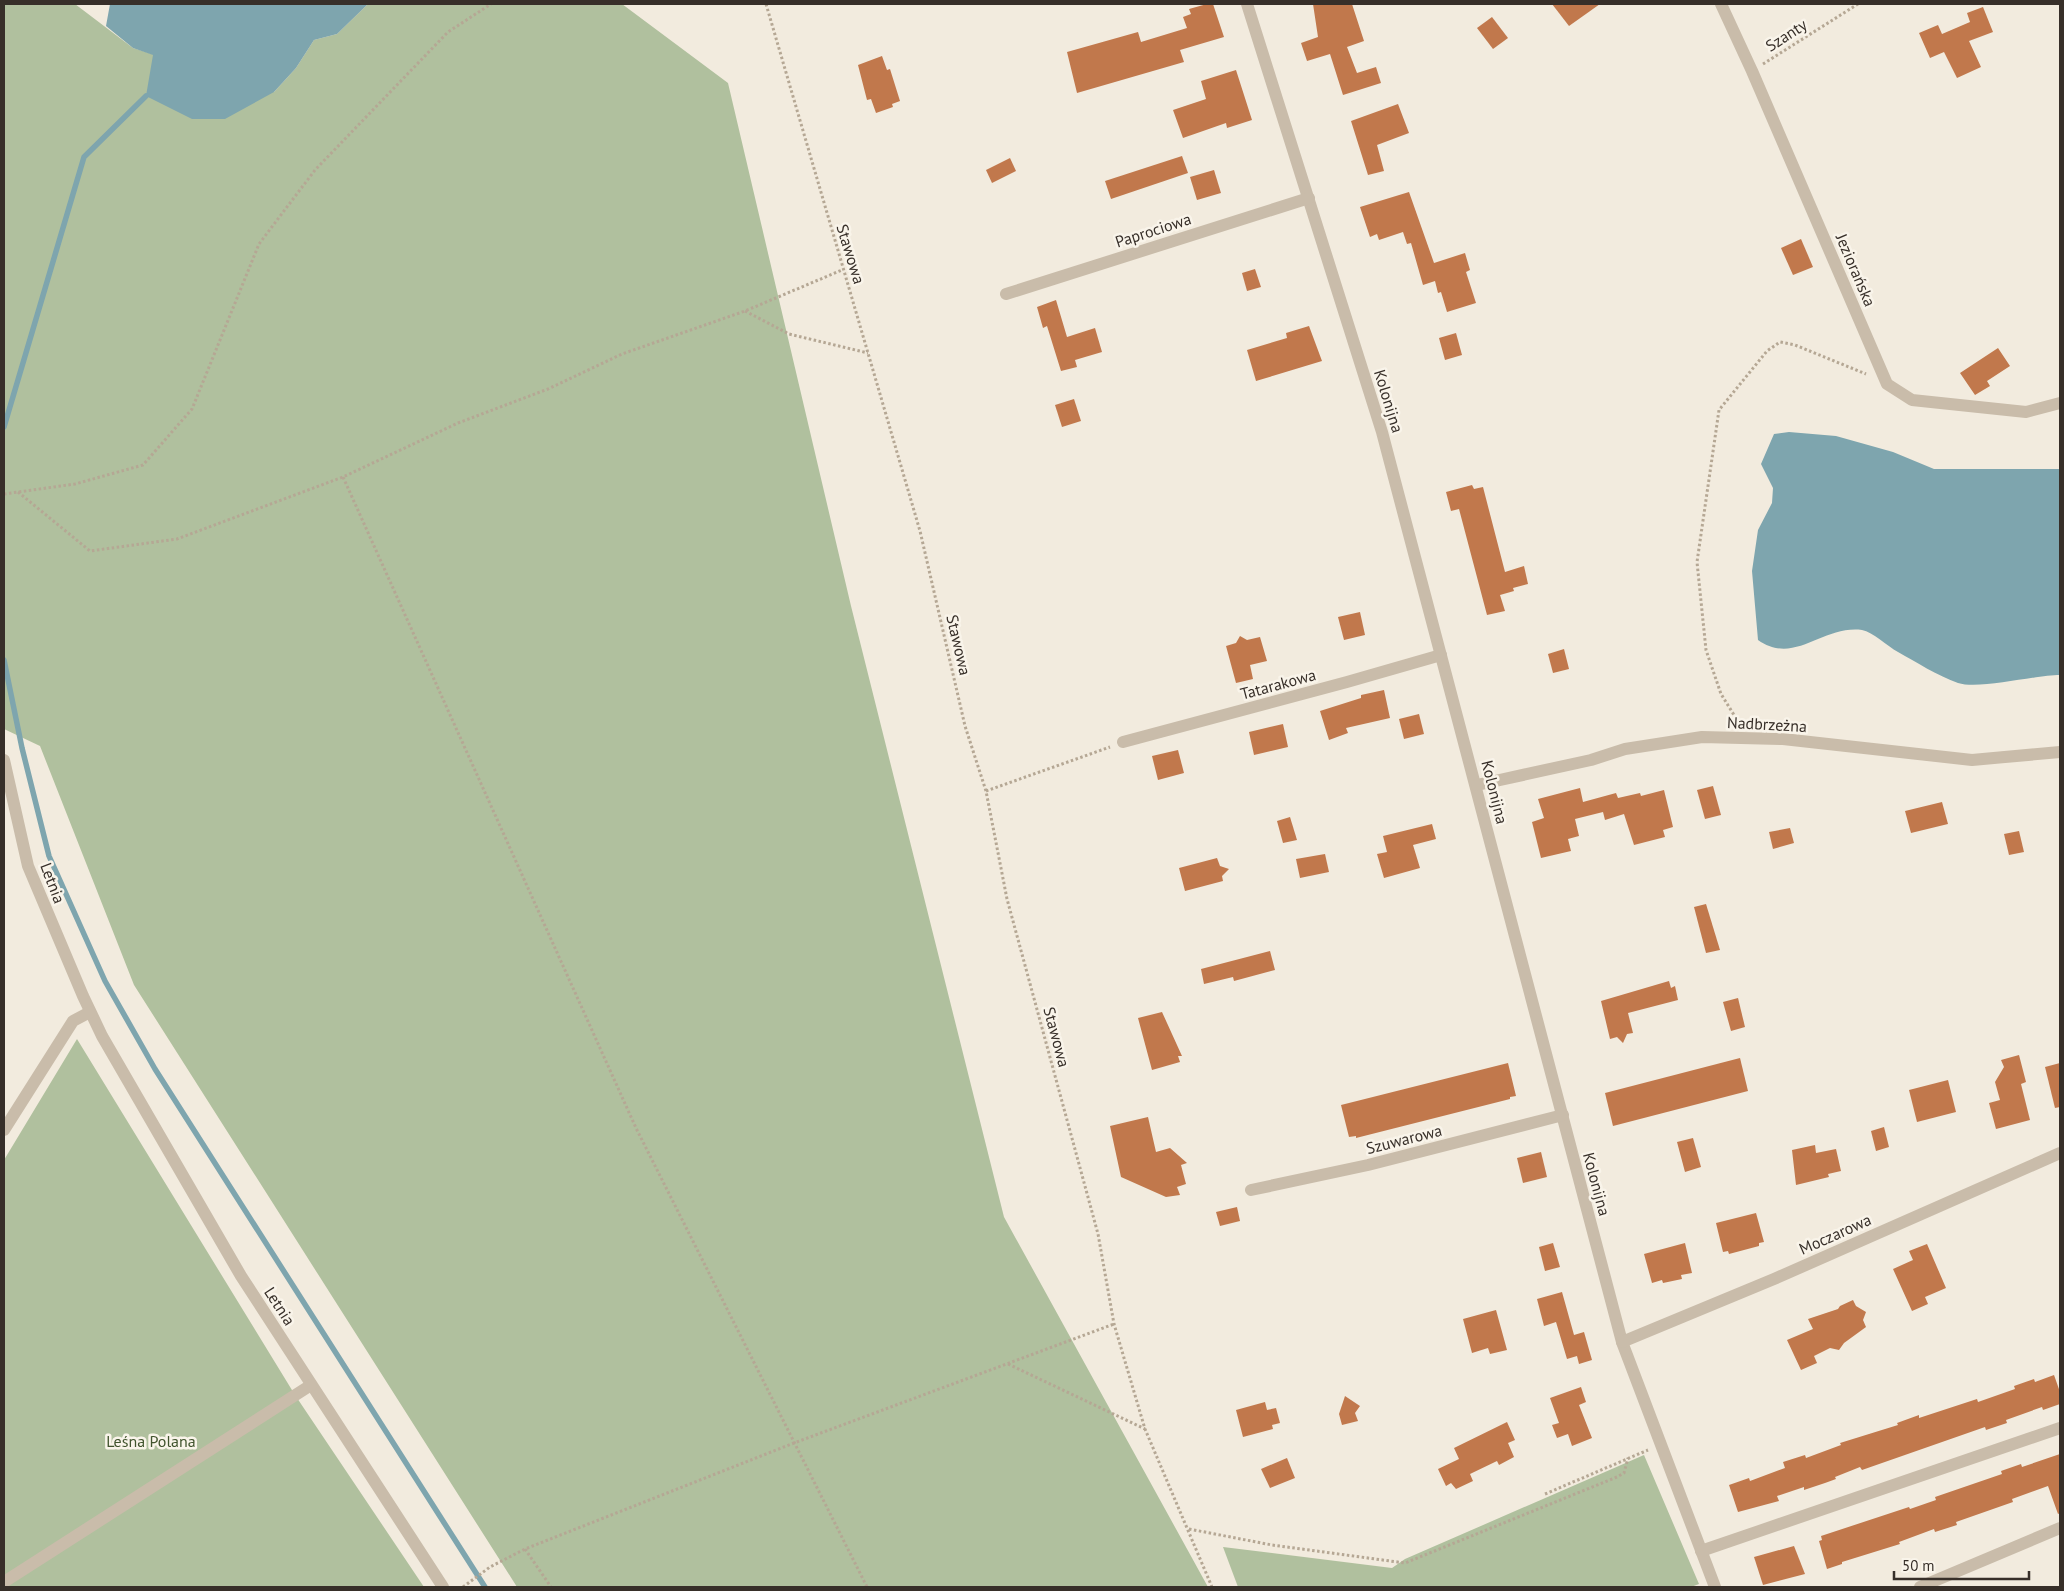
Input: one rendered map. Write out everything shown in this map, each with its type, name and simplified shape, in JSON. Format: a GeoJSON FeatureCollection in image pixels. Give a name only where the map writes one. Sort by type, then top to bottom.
{"type":"FeatureCollection","features":[{"type":"Feature","properties":{"kind":"street","name":"Kolonijna"},"geometry":{"type":"LineString","coordinates":[[1246,4],[1382,432],[1477,785],[1622,1342],[1714,1587]]}},
{"type":"Feature","properties":{"kind":"street","name":"Jeziorańska"},"geometry":{"type":"LineString","coordinates":[[1721,4],[1752,71],[1887,384]]}},
{"type":"Feature","properties":{"kind":"street","name":"Paprociowa"},"geometry":{"type":"LineString","coordinates":[[1006,294],[1309,198]]}},
{"type":"Feature","properties":{"kind":"street"},"geometry":{"type":"LineString","coordinates":[[1887,384],[1912,400],[2026,412],[2060,403]]}},
{"type":"Feature","properties":{"kind":"street","name":"Tatarakowa"},"geometry":{"type":"LineString","coordinates":[[1123,742],[1442,655]]}},
{"type":"Feature","properties":{"kind":"street","name":"Nadbrzeżna"},"geometry":{"type":"LineString","coordinates":[[1477,785],[1591,760],[1625,749],[1702,737],[1783,739],[1972,760],[2060,752]]}},
{"type":"Feature","properties":{"kind":"street","name":"Letnia"},"geometry":{"type":"LineString","coordinates":[[4,760],[28,866],[102,1036],[241,1276],[443,1587]]}},
{"type":"Feature","properties":{"kind":"street"},"geometry":{"type":"LineString","coordinates":[[4,1130],[73,1021],[90,1012]]}},
{"type":"Feature","properties":{"kind":"street","name":"Szuwarowa"},"geometry":{"type":"LineString","coordinates":[[1252,1190],[1368,1165],[1562,1115]]}},
{"type":"Feature","properties":{"kind":"street","name":"Moczarowa"},"geometry":{"type":"LineString","coordinates":[[1622,1342],[1774,1280],[2060,1153]]}},
{"type":"Feature","properties":{"kind":"street"},"geometry":{"type":"LineString","coordinates":[[4,1582],[311,1385]]}},
{"type":"Feature","properties":{"kind":"street"},"geometry":{"type":"LineString","coordinates":[[1701,1551],[2060,1428]]}},
{"type":"Feature","properties":{"kind":"street"},"geometry":{"type":"LineString","coordinates":[[1920,1587],[2060,1528]]}},
{"type":"Feature","properties":{"kind":"path"},"geometry":{"type":"LineString","coordinates":[[4,494],[75,484],[143,465],[192,409],[259,244],[309,177],[448,32],[491,4]]}},
{"type":"Feature","properties":{"kind":"path","name":"Stawowa"},"geometry":{"type":"LineString","coordinates":[[766,4],[842,270],[920,531],[965,726],[986,791],[1007,898],[1098,1234],[1114,1324],[1145,1429],[1212,1587]]}},
{"type":"Feature","properties":{"kind":"path","name":"Szanty"},"geometry":{"type":"LineString","coordinates":[[1752,71],[1858,4]]}},
{"type":"Feature","properties":{"kind":"path"},"geometry":{"type":"LineString","coordinates":[[18,492],[90,551],[177,539],[343,477],[458,423],[548,389],[622,354],[745,311],[842,270]]}},
{"type":"Feature","properties":{"kind":"path"},"geometry":{"type":"LineString","coordinates":[[745,311],[789,334],[868,353]]}},
{"type":"Feature","properties":{"kind":"path"},"geometry":{"type":"LineString","coordinates":[[1749,738],[1721,694],[1706,650],[1697,562],[1719,410],[1767,351],[1780,342],[1795,345],[1838,361],[1887,384]]}},
{"type":"Feature","properties":{"kind":"path"},"geometry":{"type":"LineString","coordinates":[[343,477],[636,1128],[867,1587]]}},
{"type":"Feature","properties":{"kind":"path"},"geometry":{"type":"LineString","coordinates":[[986,791],[1123,742]]}},
{"type":"Feature","properties":{"kind":"path"},"geometry":{"type":"LineString","coordinates":[[463,1587],[490,1568],[525,1549],[794,1443],[1114,1324]]}},
{"type":"Feature","properties":{"kind":"path"},"geometry":{"type":"LineString","coordinates":[[1008,1364],[1145,1429]]}},
{"type":"Feature","properties":{"kind":"path"},"geometry":{"type":"LineString","coordinates":[[1545,1494],[1660,1446]]}},
{"type":"Feature","properties":{"kind":"path"},"geometry":{"type":"LineString","coordinates":[[1188,1529],[1272,1545],[1405,1563],[1617,1477],[1624,1473],[1628,1458]]}},
{"type":"Feature","properties":{"kind":"path"},"geometry":{"type":"LineString","coordinates":[[525,1549],[551,1587]]}},
{"type":"Feature","properties":{"kind":"green space"},"geometry":{"type":"Polygon","coordinates":[[[4,4],[75,4],[133,48],[274,92],[296,68],[314,40],[337,34],[368,4],[622,4],[728,83],[851,606],[1004,1217],[1208,1587],[517,1587],[134,985],[40,746],[4,729],[4,4]]]}},
{"type":"Feature","properties":{"kind":"green space","name":"Leśna Polana"},"geometry":{"type":"Polygon","coordinates":[[[77,1039],[295,1395],[424,1587],[4,1587],[4,1160],[77,1039]]]}},
{"type":"Feature","properties":{"kind":"green space"},"geometry":{"type":"Polygon","coordinates":[[[1644,1455],[1699,1584],[1691,1587],[1238,1587],[1223,1547],[1392,1568],[1405,1559],[1644,1455]]]}},
{"type":"Feature","properties":{"kind":"water"},"geometry":{"type":"Polygon","coordinates":[[[110,4],[368,4],[337,34],[314,40],[296,68],[274,92],[225,119],[192,119],[146,96],[153,55],[133,48],[106,26],[110,4]]]}},
{"type":"Feature","properties":{"kind":"water"},"geometry":{"type":"Polygon","coordinates":[[[1789,432],[1836,436],[1893,452],[1934,469],[2060,469],[2060,675],[1993,684],[1967,685],[1958,683],[1927,669],[1871,633],[1862,630],[1834,633],[1797,647],[1784,649],[1771,647],[1758,640],[1752,571],[1758,530],[1772,503],[1773,488],[1761,464],[1774,434],[1789,432]]]}},
{"type":"Feature","properties":{"kind":"building"},"geometry":{"type":"Polygon","coordinates":[[[1213,4],[1224,37],[1180,50],[1184,62],[1077,93],[1067,52],[1138,32],[1141,42],[1187,28],[1183,17],[1191,14],[1189,9],[1213,4]]]}},
{"type":"Feature","properties":{"kind":"building"},"geometry":{"type":"Polygon","coordinates":[[[1313,4],[1352,4],[1364,41],[1347,47],[1357,73],[1376,67],[1381,83],[1343,95],[1330,54],[1307,61],[1301,43],[1318,37],[1313,4]]]}},
{"type":"Feature","properties":{"kind":"building"},"geometry":{"type":"Polygon","coordinates":[[[1552,4],[1600,4],[1569,26],[1552,4]]]}},
{"type":"Feature","properties":{"kind":"building"},"geometry":{"type":"Polygon","coordinates":[[[1983,7],[1993,32],[1969,41],[1981,67],[1957,78],[1944,52],[1930,58],[1919,33],[1938,25],[1942,34],[1970,22],[1967,13],[1983,7]]]}},
{"type":"Feature","properties":{"kind":"building"},"geometry":{"type":"Polygon","coordinates":[[[1492,17],[1508,38],[1493,49],[1477,28],[1492,17]]]}},
{"type":"Feature","properties":{"kind":"building"},"geometry":{"type":"Polygon","coordinates":[[[882,56],[887,70],[890,69],[900,101],[892,104],[893,107],[876,113],[871,99],[867,100],[858,65],[882,56]]]}},
{"type":"Feature","properties":{"kind":"building"},"geometry":{"type":"Polygon","coordinates":[[[1236,70],[1252,120],[1227,128],[1226,123],[1183,138],[1173,110],[1206,99],[1201,81],[1236,70]]]}},
{"type":"Feature","properties":{"kind":"building"},"geometry":{"type":"Polygon","coordinates":[[[1398,104],[1409,133],[1377,145],[1384,171],[1368,175],[1351,121],[1398,104]]]}},
{"type":"Feature","properties":{"kind":"building"},"geometry":{"type":"Polygon","coordinates":[[[1182,156],[1188,173],[1111,199],[1105,181],[1182,156]]]}},
{"type":"Feature","properties":{"kind":"building"},"geometry":{"type":"Polygon","coordinates":[[[1010,158],[1016,171],[992,183],[986,170],[1010,158]]]}},
{"type":"Feature","properties":{"kind":"building"},"geometry":{"type":"Polygon","coordinates":[[[1214,170],[1221,193],[1197,200],[1190,177],[1214,170]]]}},
{"type":"Feature","properties":{"kind":"building"},"geometry":{"type":"Polygon","coordinates":[[[1409,192],[1434,263],[1465,253],[1470,270],[1466,272],[1476,303],[1447,312],[1441,292],[1438,293],[1435,281],[1423,285],[1411,243],[1407,244],[1403,232],[1379,240],[1377,234],[1370,237],[1360,207],[1409,192]]]}},
{"type":"Feature","properties":{"kind":"building"},"geometry":{"type":"Polygon","coordinates":[[[1801,239],[1813,267],[1793,275],[1781,248],[1801,239]]]}},
{"type":"Feature","properties":{"kind":"building"},"geometry":{"type":"Polygon","coordinates":[[[1255,269],[1261,287],[1247,291],[1242,273],[1255,269]]]}},
{"type":"Feature","properties":{"kind":"building"},"geometry":{"type":"Polygon","coordinates":[[[1056,300],[1067,337],[1095,328],[1102,352],[1075,360],[1077,367],[1061,371],[1047,326],[1043,328],[1037,307],[1056,300]]]}},
{"type":"Feature","properties":{"kind":"building"},"geometry":{"type":"Polygon","coordinates":[[[1309,326],[1322,361],[1256,381],[1247,350],[1287,338],[1286,333],[1309,326]]]}},
{"type":"Feature","properties":{"kind":"building"},"geometry":{"type":"Polygon","coordinates":[[[1456,333],[1462,355],[1445,360],[1439,338],[1456,333]]]}},
{"type":"Feature","properties":{"kind":"building"},"geometry":{"type":"Polygon","coordinates":[[[1998,348],[2010,366],[1987,381],[1990,386],[1975,395],[1960,373],[1998,348]]]}},
{"type":"Feature","properties":{"kind":"building"},"geometry":{"type":"Polygon","coordinates":[[[1074,399],[1081,421],[1062,427],[1055,405],[1074,399]]]}},
{"type":"Feature","properties":{"kind":"building"},"geometry":{"type":"Polygon","coordinates":[[[1472,485],[1474,489],[1483,487],[1505,572],[1524,566],[1528,584],[1513,588],[1514,591],[1500,595],[1505,611],[1487,615],[1459,509],[1451,511],[1446,492],[1472,485]]]}},
{"type":"Feature","properties":{"kind":"building"},"geometry":{"type":"Polygon","coordinates":[[[1360,612],[1365,635],[1344,640],[1338,617],[1360,612]]]}},
{"type":"Feature","properties":{"kind":"building"},"geometry":{"type":"Polygon","coordinates":[[[1240,636],[1247,640],[1260,637],[1267,661],[1250,665],[1253,679],[1236,683],[1226,646],[1236,643],[1240,636]]]}},
{"type":"Feature","properties":{"kind":"building"},"geometry":{"type":"Polygon","coordinates":[[[1564,649],[1569,669],[1553,673],[1548,654],[1564,649]]]}},
{"type":"Feature","properties":{"kind":"building"},"geometry":{"type":"Polygon","coordinates":[[[1384,690],[1390,718],[1346,728],[1348,733],[1329,740],[1320,711],[1361,698],[1361,695],[1384,690]]]}},
{"type":"Feature","properties":{"kind":"building"},"geometry":{"type":"Polygon","coordinates":[[[1419,714],[1424,734],[1404,739],[1399,719],[1419,714]]]}},
{"type":"Feature","properties":{"kind":"building"},"geometry":{"type":"Polygon","coordinates":[[[1283,724],[1288,747],[1254,755],[1249,732],[1283,724]]]}},
{"type":"Feature","properties":{"kind":"building"},"geometry":{"type":"Polygon","coordinates":[[[1178,750],[1184,773],[1158,780],[1152,756],[1178,750]]]}},
{"type":"Feature","properties":{"kind":"building"},"geometry":{"type":"Polygon","coordinates":[[[1713,786],[1721,815],[1705,819],[1697,790],[1713,786]]]}},
{"type":"Feature","properties":{"kind":"building"},"geometry":{"type":"Polygon","coordinates":[[[1580,788],[1583,802],[1616,793],[1618,798],[1640,793],[1641,796],[1664,790],[1673,827],[1663,830],[1665,837],[1634,845],[1624,814],[1605,820],[1603,812],[1575,819],[1579,836],[1568,839],[1571,851],[1541,858],[1532,822],[1544,818],[1538,799],[1580,788]]]}},
{"type":"Feature","properties":{"kind":"building"},"geometry":{"type":"Polygon","coordinates":[[[1942,802],[1948,824],[1911,833],[1905,811],[1942,802]]]}},
{"type":"Feature","properties":{"kind":"building"},"geometry":{"type":"Polygon","coordinates":[[[1290,817],[1297,840],[1283,843],[1277,821],[1290,817]]]}},
{"type":"Feature","properties":{"kind":"building"},"geometry":{"type":"Polygon","coordinates":[[[1432,824],[1436,839],[1413,845],[1420,868],[1384,878],[1377,854],[1387,852],[1383,836],[1432,824]]]}},
{"type":"Feature","properties":{"kind":"building"},"geometry":{"type":"Polygon","coordinates":[[[1790,828],[1794,843],[1773,849],[1769,832],[1790,828]]]}},
{"type":"Feature","properties":{"kind":"building"},"geometry":{"type":"Polygon","coordinates":[[[2019,831],[2024,852],[2009,855],[2004,834],[2019,831]]]}},
{"type":"Feature","properties":{"kind":"building"},"geometry":{"type":"Polygon","coordinates":[[[1325,854],[1329,872],[1300,878],[1296,859],[1325,854]]]}},
{"type":"Feature","properties":{"kind":"building"},"geometry":{"type":"Polygon","coordinates":[[[1217,858],[1220,866],[1229,869],[1222,876],[1223,881],[1185,891],[1179,868],[1217,858]]]}},
{"type":"Feature","properties":{"kind":"building"},"geometry":{"type":"Polygon","coordinates":[[[1706,904],[1720,950],[1706,953],[1694,907],[1706,904]]]}},
{"type":"Feature","properties":{"kind":"building"},"geometry":{"type":"Polygon","coordinates":[[[1270,951],[1275,970],[1234,981],[1233,977],[1204,984],[1201,969],[1270,951]]]}},
{"type":"Feature","properties":{"kind":"building"},"geometry":{"type":"Polygon","coordinates":[[[1669,981],[1671,988],[1675,986],[1678,1000],[1628,1013],[1633,1033],[1627,1034],[1623,1043],[1617,1037],[1610,1039],[1601,1001],[1669,981]]]}},
{"type":"Feature","properties":{"kind":"building"},"geometry":{"type":"Polygon","coordinates":[[[1738,998],[1745,1027],[1731,1031],[1723,1002],[1738,998]]]}},
{"type":"Feature","properties":{"kind":"building"},"geometry":{"type":"Polygon","coordinates":[[[1162,1012],[1182,1056],[1178,1056],[1180,1062],[1152,1070],[1138,1018],[1162,1012]]]}},
{"type":"Feature","properties":{"kind":"building"},"geometry":{"type":"Polygon","coordinates":[[[2019,1055],[2026,1082],[2021,1084],[2030,1120],[1996,1129],[1989,1103],[2000,1100],[1995,1082],[2004,1067],[2001,1060],[2019,1055]]]}},
{"type":"Feature","properties":{"kind":"building"},"geometry":{"type":"Polygon","coordinates":[[[1740,1058],[1748,1091],[1613,1126],[1605,1093],[1740,1058]]]}},
{"type":"Feature","properties":{"kind":"building"},"geometry":{"type":"Polygon","coordinates":[[[1508,1063],[1516,1096],[1510,1097],[1510,1099],[1356,1138],[1356,1136],[1349,1137],[1341,1105],[1508,1063]]]}},
{"type":"Feature","properties":{"kind":"building"},"geometry":{"type":"Polygon","coordinates":[[[2060,1063],[2060,1107],[2055,1108],[2045,1067],[2060,1063]]]}},
{"type":"Feature","properties":{"kind":"building"},"geometry":{"type":"Polygon","coordinates":[[[1948,1080],[1956,1112],[1917,1122],[1909,1090],[1948,1080]]]}},
{"type":"Feature","properties":{"kind":"building"},"geometry":{"type":"Polygon","coordinates":[[[1148,1117],[1156,1152],[1170,1148],[1187,1163],[1181,1165],[1186,1184],[1177,1187],[1180,1195],[1166,1197],[1121,1177],[1110,1126],[1148,1117]]]}},
{"type":"Feature","properties":{"kind":"building"},"geometry":{"type":"Polygon","coordinates":[[[1884,1127],[1889,1147],[1876,1151],[1871,1131],[1884,1127]]]}},
{"type":"Feature","properties":{"kind":"building"},"geometry":{"type":"Polygon","coordinates":[[[1693,1138],[1701,1167],[1685,1172],[1677,1142],[1693,1138]]]}},
{"type":"Feature","properties":{"kind":"building"},"geometry":{"type":"Polygon","coordinates":[[[1815,1145],[1816,1153],[1836,1149],[1841,1171],[1828,1174],[1829,1177],[1796,1185],[1792,1150],[1815,1145]]]}},
{"type":"Feature","properties":{"kind":"building"},"geometry":{"type":"Polygon","coordinates":[[[1541,1152],[1547,1177],[1523,1183],[1517,1158],[1541,1152]]]}},
{"type":"Feature","properties":{"kind":"building"},"geometry":{"type":"Polygon","coordinates":[[[1237,1207],[1240,1221],[1220,1226],[1216,1212],[1237,1207]]]}},
{"type":"Feature","properties":{"kind":"building"},"geometry":{"type":"Polygon","coordinates":[[[1756,1213],[1764,1242],[1759,1243],[1759,1246],[1729,1254],[1728,1251],[1723,1252],[1716,1223],[1756,1213]]]}},
{"type":"Feature","properties":{"kind":"building"},"geometry":{"type":"Polygon","coordinates":[[[1553,1243],[1560,1267],[1545,1271],[1539,1247],[1553,1243]]]}},
{"type":"Feature","properties":{"kind":"building"},"geometry":{"type":"Polygon","coordinates":[[[1685,1243],[1692,1273],[1681,1275],[1682,1279],[1663,1283],[1662,1280],[1652,1283],[1644,1254],[1685,1243]]]}},
{"type":"Feature","properties":{"kind":"building"},"geometry":{"type":"Polygon","coordinates":[[[1927,1244],[1946,1288],[1925,1297],[1928,1304],[1912,1311],[1893,1269],[1913,1260],[1909,1251],[1927,1244]]]}},
{"type":"Feature","properties":{"kind":"building"},"geometry":{"type":"Polygon","coordinates":[[[1562,1292],[1574,1335],[1584,1332],[1592,1360],[1579,1364],[1577,1356],[1567,1359],[1556,1322],[1544,1326],[1537,1299],[1562,1292]]]}},
{"type":"Feature","properties":{"kind":"building"},"geometry":{"type":"Polygon","coordinates":[[[1853,1300],[1856,1306],[1866,1312],[1863,1320],[1866,1327],[1844,1343],[1839,1350],[1830,1348],[1814,1356],[1817,1363],[1801,1370],[1787,1340],[1813,1329],[1808,1319],[1838,1309],[1840,1306],[1853,1300]]]}},
{"type":"Feature","properties":{"kind":"building"},"geometry":{"type":"Polygon","coordinates":[[[1496,1310],[1507,1350],[1490,1354],[1488,1348],[1472,1353],[1463,1319],[1496,1310]]]}},
{"type":"Feature","properties":{"kind":"building"},"geometry":{"type":"Polygon","coordinates":[[[2054,1375],[2060,1392],[2060,1404],[2043,1410],[2042,1407],[2006,1420],[2007,1423],[1986,1430],[1985,1427],[1862,1470],[1860,1467],[1825,1483],[1804,1490],[1804,1487],[1777,1496],[1779,1501],[1738,1512],[1729,1485],[1749,1478],[1750,1481],[1785,1468],[1783,1462],[1805,1455],[1806,1458],[1841,1445],[1840,1443],[1898,1425],[1897,1423],[1919,1415],[1919,1418],[1977,1399],[1978,1402],[2015,1389],[2014,1386],[2034,1379],[2035,1382],[2054,1375]]]}},
{"type":"Feature","properties":{"kind":"building"},"geometry":{"type":"Polygon","coordinates":[[[1581,1387],[1586,1402],[1579,1405],[1592,1438],[1572,1446],[1568,1434],[1557,1438],[1552,1425],[1559,1423],[1550,1398],[1581,1387]]]}},
{"type":"Feature","properties":{"kind":"building"},"geometry":{"type":"Polygon","coordinates":[[[1345,1396],[1360,1406],[1355,1413],[1358,1421],[1342,1425],[1339,1414],[1345,1396]]]}},
{"type":"Feature","properties":{"kind":"building"},"geometry":{"type":"Polygon","coordinates":[[[1265,1402],[1267,1410],[1276,1408],[1280,1423],[1272,1425],[1273,1429],[1243,1437],[1236,1410],[1265,1402]]]}},
{"type":"Feature","properties":{"kind":"building"},"geometry":{"type":"Polygon","coordinates":[[[1507,1422],[1515,1440],[1508,1443],[1514,1457],[1499,1465],[1497,1461],[1470,1474],[1473,1481],[1456,1489],[1451,1483],[1446,1486],[1438,1469],[1459,1459],[1454,1448],[1507,1422]]]}},
{"type":"Feature","properties":{"kind":"building"},"geometry":{"type":"Polygon","coordinates":[[[2060,1454],[2060,1513],[2058,1514],[2048,1486],[2012,1499],[2013,1502],[1956,1522],[1957,1525],[1935,1532],[1934,1529],[1899,1542],[1900,1544],[1842,1562],[1842,1564],[1827,1569],[1819,1541],[1822,1540],[1821,1536],[1909,1507],[1910,1509],[1936,1500],[1935,1497],[2002,1474],[2001,1471],[2021,1464],[2022,1467],[2060,1454]]]}},
{"type":"Feature","properties":{"kind":"building"},"geometry":{"type":"Polygon","coordinates":[[[1287,1458],[1295,1478],[1270,1488],[1261,1469],[1287,1458]]]}},
{"type":"Feature","properties":{"kind":"building"},"geometry":{"type":"Polygon","coordinates":[[[1794,1546],[1805,1574],[1763,1585],[1754,1557],[1794,1546]]]}},
{"type":"Feature","properties":{"kind":"waterway"},"geometry":{"type":"LineString","coordinates":[[4,427],[84,157],[146,96]]}},
{"type":"Feature","properties":{"kind":"waterway"},"geometry":{"type":"LineString","coordinates":[[4,660],[22,748],[49,856],[105,981],[155,1069],[485,1587]]}}]}
